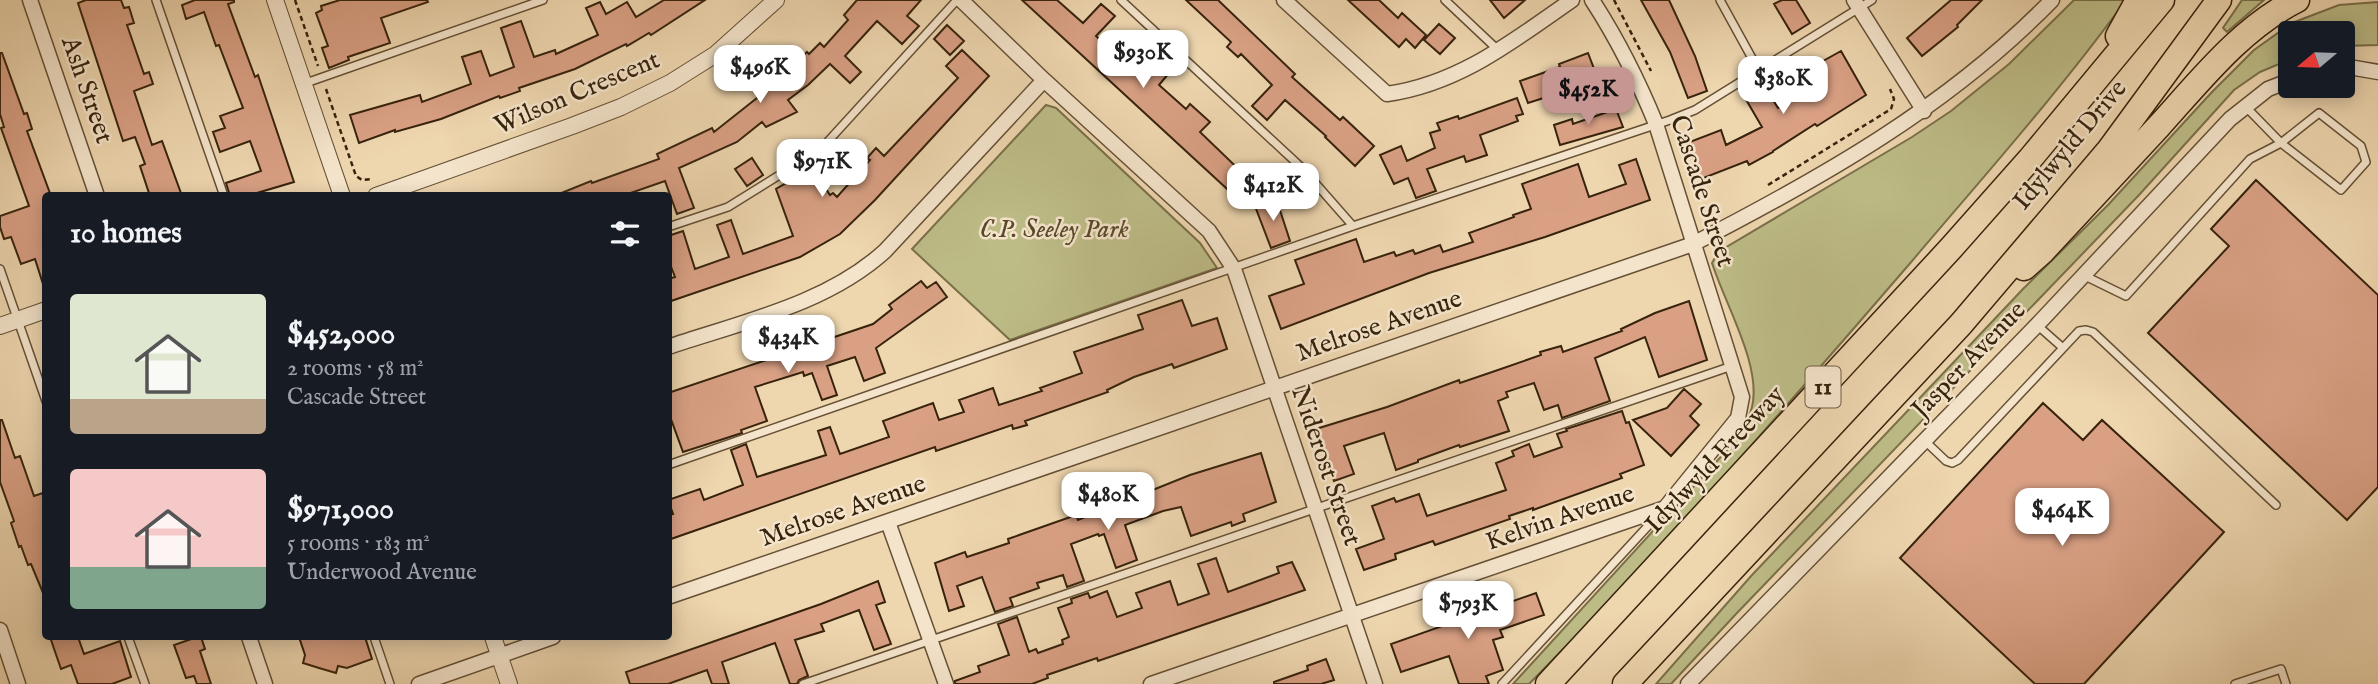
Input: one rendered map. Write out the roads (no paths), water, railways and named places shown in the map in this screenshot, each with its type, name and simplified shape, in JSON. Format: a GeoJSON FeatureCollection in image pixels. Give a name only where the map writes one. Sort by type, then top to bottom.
{"type":"FeatureCollection","features":[{"type":"Feature","properties":{"kind":"highway"},"geometry":{"type":"LineString","coordinates":[[2091,85],[2138,0]]}},
{"type":"Feature","properties":{"kind":"highway","name":"Idylwyld Drive"},"geometry":{"type":"LineString","coordinates":[[2091,85],[2162,0]]}},
{"type":"Feature","properties":{"kind":"highway","name":"Idylwyld Drive"},"geometry":{"type":"LineString","coordinates":[[1961,324],[2109,150],[2219,0]]}},
{"type":"Feature","properties":{"kind":"highway"},"geometry":{"type":"LineString","coordinates":[[1961,324],[2042,252],[2214,65],[2247,34],[2284,6],[2297,0]]}},
{"type":"Feature","properties":{"kind":"highway","name":"Idylwyld Freeway"},"geometry":{"type":"LineString","coordinates":[[1548,684],[1943,256],[2030,159],[2091,85]]}},
{"type":"Feature","properties":{"kind":"highway","name":"11"},"geometry":{"type":"LineString","coordinates":[[1625,684],[1961,324]]}},
{"type":"Feature","properties":{"kind":"street","name":"Ash Street"},"geometry":{"type":"LineString","coordinates":[[30,0],[96,192]]}},
{"type":"Feature","properties":{"kind":"street"},"geometry":{"type":"LineString","coordinates":[[275,0],[341,192]]}},
{"type":"Feature","properties":{"kind":"street","name":"Wilson Crescent"},"geometry":{"type":"LineString","coordinates":[[387,192],[621,107],[670,83],[716,54],[776,0]]}},
{"type":"Feature","properties":{"kind":"street","name":"Niderost Street"},"geometry":{"type":"LineString","coordinates":[[959,0],[1209,231],[1234,269],[1375,684]]}},
{"type":"Feature","properties":{"kind":"street"},"geometry":{"type":"LineString","coordinates":[[1284,0],[1387,94],[1409,91],[1457,75],[1572,0]]}},
{"type":"Feature","properties":{"kind":"street","name":"Cascade Street"},"geometry":{"type":"LineString","coordinates":[[1592,0],[1616,37],[1656,124],[1733,365]]}},
{"type":"Feature","properties":{"kind":"street","name":"Melrose Avenue"},"geometry":{"type":"LineString","coordinates":[[672,596],[1693,244],[1780,199],[1924,111],[1970,76],[2052,0]]}},
{"type":"Feature","properties":{"kind":"street"},"geometry":{"type":"LineString","coordinates":[[1857,4],[1924,111]]}},
{"type":"Feature","properties":{"kind":"street"},"geometry":{"type":"LineString","coordinates":[[2356,68],[2378,72]]}},
{"type":"Feature","properties":{"kind":"street"},"geometry":{"type":"LineString","coordinates":[[672,346],[784,308],[840,285],[865,269],[885,251],[1044,80]]}},
{"type":"Feature","properties":{"kind":"street","name":"Jasper Avenue"},"geometry":{"type":"LineString","coordinates":[[1688,684],[2037,325],[2230,118],[2268,89],[2278,85]]}},
{"type":"Feature","properties":{"kind":"street"},"geometry":{"type":"LineString","coordinates":[[0,326],[42,311]]}},
{"type":"Feature","properties":{"kind":"street","name":"Kelvin Avenue"},"geometry":{"type":"LineString","coordinates":[[1151,684],[1665,508],[1738,418],[1742,397],[1733,365]]}},
{"type":"Feature","properties":{"kind":"street"},"geometry":{"type":"LineString","coordinates":[[888,522],[946,684]]}},
{"type":"Feature","properties":{"kind":"street"},"geometry":{"type":"LineString","coordinates":[[0,630],[18,684]]}},
{"type":"Feature","properties":{"kind":"street"},"geometry":{"type":"LineString","coordinates":[[250,640],[265,684]]}},
{"type":"Feature","properties":{"kind":"street"},"geometry":{"type":"LineString","coordinates":[[494,640],[509,684]]}},
{"type":"Feature","properties":{"kind":"street"},"geometry":{"type":"LineString","coordinates":[[419,684],[544,640]]}},
{"type":"Feature","properties":{"kind":"lane"},"geometry":{"type":"LineString","coordinates":[[156,0],[223,192]]}},
{"type":"Feature","properties":{"kind":"lane"},"geometry":{"type":"LineString","coordinates":[[303,84],[543,0]]}},
{"type":"Feature","properties":{"kind":"lane"},"geometry":{"type":"LineString","coordinates":[[672,226],[728,207],[821,149],[959,0]]}},
{"type":"Feature","properties":{"kind":"lane"},"geometry":{"type":"LineString","coordinates":[[1121,0],[1302,168],[1353,226]]}},
{"type":"Feature","properties":{"kind":"lane"},"geometry":{"type":"LineString","coordinates":[[1445,0],[1499,50]]}},
{"type":"Feature","properties":{"kind":"lane"},"geometry":{"type":"LineString","coordinates":[[1720,0],[1759,71]]}},
{"type":"Feature","properties":{"kind":"lane"},"geometry":{"type":"LineString","coordinates":[[672,464],[1695,110],[1759,71],[1857,4],[1872,0]]}},
{"type":"Feature","properties":{"kind":"lane"},"geometry":{"type":"LineString","coordinates":[[2083,275],[2126,296],[2250,159],[2281,143],[2319,113],[2361,146],[2366,162],[2341,190],[2281,143],[2245,107]]}},
{"type":"Feature","properties":{"kind":"lane"},"geometry":{"type":"LineString","coordinates":[[0,269],[42,389]]}},
{"type":"Feature","properties":{"kind":"lane"},"geometry":{"type":"LineString","coordinates":[[2037,325],[2063,348]]}},
{"type":"Feature","properties":{"kind":"lane"},"geometry":{"type":"LineString","coordinates":[[1925,441],[1946,461],[1952,463],[1958,460],[2079,331],[2087,330],[2276,505]]}},
{"type":"Feature","properties":{"kind":"lane"},"geometry":{"type":"LineString","coordinates":[[803,684],[1733,365]]}},
{"type":"Feature","properties":{"kind":"lane"},"geometry":{"type":"LineString","coordinates":[[1502,684],[1665,508]]}},
{"type":"Feature","properties":{"kind":"lane"},"geometry":{"type":"LineString","coordinates":[[129,640],[145,684]]}},
{"type":"Feature","properties":{"kind":"lane"},"geometry":{"type":"LineString","coordinates":[[375,640],[390,684]]}},
{"type":"Feature","properties":{"kind":"lane"},"geometry":{"type":"LineString","coordinates":[[2235,684],[2280,669],[2286,684]]}},
{"type":"Feature","properties":{"kind":"park label","name":"C.P. Seeley Park"},"geometry":{"type":"Point","coordinates":[1054,229]}}]}
